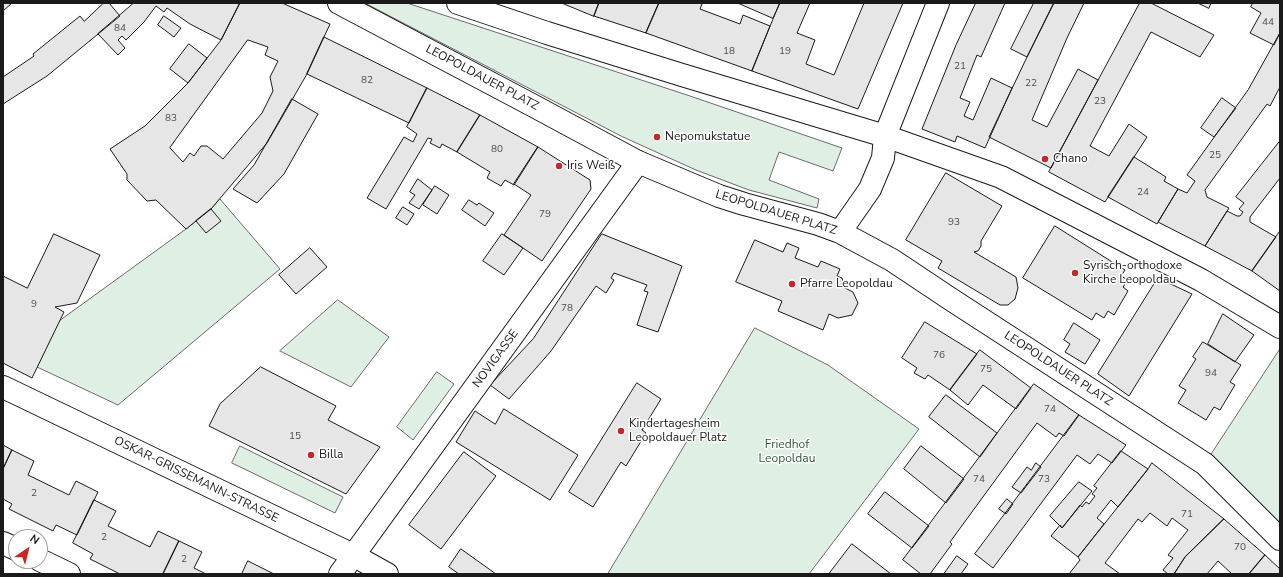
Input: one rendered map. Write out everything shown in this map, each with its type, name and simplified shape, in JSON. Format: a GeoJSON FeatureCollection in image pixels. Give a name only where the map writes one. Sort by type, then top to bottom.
{"type":"FeatureCollection","features":[{"type":"Feature","properties":{"kind":"street","name":"LEOPOLDAUER PLATZ"},"geometry":{"type":"LineString","coordinates":[[339,3],[638,162],[719,196],[818,224],[840,232],[892,260],[1205,464],[1280,539]]}},
{"type":"Feature","properties":{"kind":"street"},"geometry":{"type":"LineString","coordinates":[[458,3],[682,76],[885,136],[1001,177],[1201,280],[1280,327]]}},
{"type":"Feature","properties":{"kind":"street"},"geometry":{"type":"LineString","coordinates":[[840,232],[870,189],[883,158],[885,136],[938,3]]}},
{"type":"Feature","properties":{"kind":"street","name":"NOVIGASSE"},"geometry":{"type":"LineString","coordinates":[[340,574],[638,162]]}},
{"type":"Feature","properties":{"kind":"street","name":"OSKAR-GRISSEMANN-STRASSE"},"geometry":{"type":"LineString","coordinates":[[3,387],[353,555],[387,574]]}},
{"type":"Feature","properties":{"kind":"street"},"geometry":{"type":"LineString","coordinates":[[48,564],[69,574]]}},
{"type":"Feature","properties":{"kind":"green space"},"geometry":{"type":"Polygon","coordinates":[[[365,3],[407,3],[690,96],[842,148],[833,171],[779,152],[769,180],[819,199],[817,208],[749,190],[696,170],[623,137],[365,3]]]}},
{"type":"Feature","properties":{"kind":"green space"},"geometry":{"type":"Polygon","coordinates":[[[220,199],[280,269],[118,405],[37,367],[59,321],[186,229],[211,209],[220,199]]]}},
{"type":"Feature","properties":{"kind":"green space"},"geometry":{"type":"Polygon","coordinates":[[[338,300],[389,337],[351,387],[280,351],[338,300]]]}},
{"type":"Feature","properties":{"kind":"green space","name":"Friedhof Leopoldau"},"geometry":{"type":"Polygon","coordinates":[[[755,328],[828,365],[919,429],[809,574],[608,574],[755,328]]]}},
{"type":"Feature","properties":{"kind":"green space"},"geometry":{"type":"Polygon","coordinates":[[[1280,349],[1280,539],[1205,464],[1280,349]]]}},
{"type":"Feature","properties":{"kind":"green space"},"geometry":{"type":"Polygon","coordinates":[[[437,372],[454,384],[413,440],[397,427],[437,372]]]}},
{"type":"Feature","properties":{"kind":"green space"},"geometry":{"type":"Polygon","coordinates":[[[240,446],[343,497],[335,513],[232,463],[240,446]]]}},
{"type":"Feature","properties":{"kind":"building"},"geometry":{"type":"Polygon","coordinates":[[[3,3],[12,3],[3,11],[3,3]]]}},
{"type":"Feature","properties":{"kind":"building"},"geometry":{"type":"Polygon","coordinates":[[[104,3],[109,3],[120,16],[47,76],[3,104],[3,77],[34,56],[33,54],[80,16],[84,21],[104,3]]]}},
{"type":"Feature","properties":{"kind":"building"},"geometry":{"type":"Polygon","coordinates":[[[134,3],[240,3],[221,40],[190,24],[167,8],[164,12],[156,6],[144,22],[126,40],[122,36],[118,40],[125,48],[118,55],[98,34],[134,3]]]}},
{"type":"Feature","properties":{"kind":"building"},"geometry":{"type":"Polygon","coordinates":[[[240,3],[282,3],[330,24],[307,74],[267,143],[211,209],[186,229],[156,200],[147,201],[127,180],[127,174],[110,149],[145,126],[188,83],[221,40],[240,3]],[[248,40],[170,148],[183,162],[190,153],[194,156],[201,146],[207,146],[223,159],[262,113],[273,91],[270,77],[278,61],[265,55],[268,47],[248,40]]]}},
{"type":"Feature","properties":{"kind":"building"},"geometry":{"type":"Polygon","coordinates":[[[562,3],[599,3],[594,16],[562,3]]]}},
{"type":"Feature","properties":{"kind":"building"},"geometry":{"type":"Polygon","coordinates":[[[599,3],[659,3],[646,33],[594,16],[599,3]]]}},
{"type":"Feature","properties":{"kind":"building"},"geometry":{"type":"Polygon","coordinates":[[[659,3],[700,3],[702,4],[700,9],[740,24],[743,15],[770,26],[752,71],[646,33],[659,3]]]}},
{"type":"Feature","properties":{"kind":"building"},"geometry":{"type":"Polygon","coordinates":[[[738,3],[780,3],[773,18],[738,3]]]}},
{"type":"Feature","properties":{"kind":"building"},"geometry":{"type":"Polygon","coordinates":[[[780,3],[810,3],[797,33],[815,40],[806,64],[834,75],[864,3],[903,3],[858,109],[752,71],[780,3]]]}},
{"type":"Feature","properties":{"kind":"building"},"geometry":{"type":"Polygon","coordinates":[[[976,3],[1005,3],[981,57],[977,55],[960,98],[970,102],[964,116],[973,120],[991,78],[1012,88],[985,148],[957,136],[955,142],[922,129],[956,45],[976,3]]]}},
{"type":"Feature","properties":{"kind":"building"},"geometry":{"type":"Polygon","coordinates":[[[1034,3],[1054,3],[1027,57],[1011,49],[1034,3]]]}},
{"type":"Feature","properties":{"kind":"building"},"geometry":{"type":"Polygon","coordinates":[[[1054,3],[1084,3],[1067,38],[1032,120],[1047,127],[1078,69],[1098,80],[1051,168],[989,137],[1054,3]]]}},
{"type":"Feature","properties":{"kind":"building"},"geometry":{"type":"Polygon","coordinates":[[[1140,3],[1151,3],[1214,35],[1200,57],[1151,32],[1090,146],[1109,156],[1129,124],[1147,137],[1105,202],[1049,172],[1140,3]]]}},
{"type":"Feature","properties":{"kind":"building"},"geometry":{"type":"Polygon","coordinates":[[[1198,3],[1211,3],[1209,8],[1198,3]]]}},
{"type":"Feature","properties":{"kind":"building"},"geometry":{"type":"Polygon","coordinates":[[[1253,3],[1280,3],[1280,33],[1274,45],[1250,33],[1261,13],[1251,7],[1253,3]]]}},
{"type":"Feature","properties":{"kind":"building"},"geometry":{"type":"Polygon","coordinates":[[[164,16],[181,28],[174,37],[158,25],[164,16]]]}},
{"type":"Feature","properties":{"kind":"building"},"geometry":{"type":"Polygon","coordinates":[[[1280,33],[1280,87],[1270,106],[1267,104],[1205,190],[1207,197],[1229,208],[1205,246],[1158,222],[1178,189],[1187,193],[1195,181],[1187,175],[1248,90],[1280,33]]]}},
{"type":"Feature","properties":{"kind":"building"},"geometry":{"type":"Polygon","coordinates":[[[324,37],[427,88],[409,123],[307,74],[324,37]]]}},
{"type":"Feature","properties":{"kind":"building"},"geometry":{"type":"Polygon","coordinates":[[[189,44],[207,58],[188,83],[170,69],[189,44]]]}},
{"type":"Feature","properties":{"kind":"building"},"geometry":{"type":"Polygon","coordinates":[[[427,88],[480,115],[457,152],[442,144],[440,148],[430,143],[432,139],[428,138],[386,209],[367,198],[404,137],[413,142],[417,134],[407,127],[427,88]]]}},
{"type":"Feature","properties":{"kind":"building"},"geometry":{"type":"Polygon","coordinates":[[[1222,98],[1236,108],[1214,137],[1201,128],[1222,98]]]}},
{"type":"Feature","properties":{"kind":"building"},"geometry":{"type":"Polygon","coordinates":[[[292,99],[318,114],[284,174],[257,203],[233,189],[254,165],[292,99]]]}},
{"type":"Feature","properties":{"kind":"building"},"geometry":{"type":"Polygon","coordinates":[[[480,115],[538,147],[514,185],[505,180],[501,186],[487,178],[490,172],[457,152],[480,115]]]}},
{"type":"Feature","properties":{"kind":"building"},"geometry":{"type":"Polygon","coordinates":[[[1280,141],[1280,178],[1250,217],[1250,222],[1276,237],[1252,271],[1205,246],[1227,211],[1237,216],[1240,216],[1243,212],[1239,209],[1244,203],[1236,197],[1280,141]]]}},
{"type":"Feature","properties":{"kind":"building"},"geometry":{"type":"Polygon","coordinates":[[[538,147],[590,180],[591,189],[542,261],[504,235],[531,195],[514,184],[538,147]]]}},
{"type":"Feature","properties":{"kind":"building"},"geometry":{"type":"Polygon","coordinates":[[[1134,157],[1166,177],[1164,181],[1178,189],[1157,224],[1108,197],[1134,157]]]}},
{"type":"Feature","properties":{"kind":"building"},"geometry":{"type":"Polygon","coordinates":[[[946,173],[1002,206],[981,241],[981,246],[978,251],[974,252],[1016,277],[1018,288],[1015,299],[1008,305],[1000,305],[938,268],[942,261],[906,240],[946,173]]]}},
{"type":"Feature","properties":{"kind":"building"},"geometry":{"type":"Polygon","coordinates":[[[418,179],[432,190],[419,209],[409,203],[415,195],[410,192],[418,179]]]}},
{"type":"Feature","properties":{"kind":"building"},"geometry":{"type":"Polygon","coordinates":[[[435,186],[449,195],[437,214],[423,205],[435,186]]]}},
{"type":"Feature","properties":{"kind":"building"},"geometry":{"type":"Polygon","coordinates":[[[469,200],[477,205],[479,203],[494,213],[485,226],[462,210],[469,200]]]}},
{"type":"Feature","properties":{"kind":"building"},"geometry":{"type":"Polygon","coordinates":[[[403,207],[414,214],[407,225],[396,218],[403,207]]]}},
{"type":"Feature","properties":{"kind":"building"},"geometry":{"type":"Polygon","coordinates":[[[211,209],[221,221],[206,233],[196,221],[211,209]]]}},
{"type":"Feature","properties":{"kind":"building","name":"Syrisch-orthodoxe Kirche Leopoldau"},"geometry":{"type":"Polygon","coordinates":[[[1055,226],[1125,270],[1121,276],[1128,280],[1123,287],[1128,291],[1114,315],[1108,311],[1104,318],[1096,313],[1092,320],[1023,278],[1055,226]]]}},
{"type":"Feature","properties":{"kind":"building"},"geometry":{"type":"Polygon","coordinates":[[[1280,231],[1280,291],[1252,271],[1280,231]]]}},
{"type":"Feature","properties":{"kind":"building"},"geometry":{"type":"Polygon","coordinates":[[[54,234],[100,255],[77,303],[55,307],[64,312],[32,378],[3,363],[3,276],[27,288],[54,234]]]}},
{"type":"Feature","properties":{"kind":"building"},"geometry":{"type":"Polygon","coordinates":[[[502,234],[523,248],[504,275],[483,261],[502,234]]]}},
{"type":"Feature","properties":{"kind":"building"},"geometry":{"type":"Polygon","coordinates":[[[602,234],[682,266],[658,332],[637,325],[648,292],[644,291],[647,285],[614,273],[611,278],[614,280],[606,293],[596,286],[551,351],[509,399],[490,385],[533,339],[602,234]]]}},
{"type":"Feature","properties":{"kind":"building","name":"Pfarre Leopoldau"},"geometry":{"type":"Polygon","coordinates":[[[755,240],[783,252],[787,243],[799,248],[795,258],[818,267],[821,261],[840,269],[837,276],[842,278],[843,281],[841,286],[853,292],[858,303],[852,315],[838,318],[829,314],[823,330],[778,311],[782,301],[736,282],[755,240]]]}},
{"type":"Feature","properties":{"kind":"building"},"geometry":{"type":"Polygon","coordinates":[[[310,248],[327,267],[296,294],[279,275],[310,248]]]}},
{"type":"Feature","properties":{"kind":"building"},"geometry":{"type":"Polygon","coordinates":[[[1158,278],[1192,294],[1129,396],[1098,374],[1158,278]]]}},
{"type":"Feature","properties":{"kind":"building"},"geometry":{"type":"Polygon","coordinates":[[[1223,314],[1254,335],[1235,362],[1208,344],[1223,314]]]}},
{"type":"Feature","properties":{"kind":"building"},"geometry":{"type":"Polygon","coordinates":[[[925,322],[977,354],[950,390],[928,375],[925,379],[914,373],[917,368],[902,358],[925,322]]]}},
{"type":"Feature","properties":{"kind":"building"},"geometry":{"type":"Polygon","coordinates":[[[1074,323],[1100,340],[1085,364],[1065,352],[1070,344],[1064,340],[1074,323]]]}},
{"type":"Feature","properties":{"kind":"building"},"geometry":{"type":"Polygon","coordinates":[[[1203,342],[1241,365],[1230,382],[1235,385],[1220,410],[1214,407],[1206,420],[1178,403],[1186,390],[1179,386],[1196,359],[1193,357],[1203,342]]]}},
{"type":"Feature","properties":{"kind":"building"},"geometry":{"type":"Polygon","coordinates":[[[980,350],[1031,388],[1016,409],[983,385],[968,405],[950,390],[980,350]]]}},
{"type":"Feature","properties":{"kind":"building"},"geometry":{"type":"Polygon","coordinates":[[[261,367],[336,406],[328,420],[380,447],[346,494],[209,426],[220,404],[261,367]]]}},
{"type":"Feature","properties":{"kind":"building"},"geometry":{"type":"Polygon","coordinates":[[[637,383],[661,399],[642,430],[646,433],[626,466],[621,462],[593,507],[569,492],[637,383]]]}},
{"type":"Feature","properties":{"kind":"building"},"geometry":{"type":"Polygon","coordinates":[[[1034,384],[1079,415],[1064,436],[1059,433],[1056,437],[1037,423],[950,542],[952,544],[930,574],[921,574],[903,560],[1034,384]]]}},
{"type":"Feature","properties":{"kind":"building"},"geometry":{"type":"Polygon","coordinates":[[[946,395],[997,433],[980,457],[929,417],[946,395]]]}},
{"type":"Feature","properties":{"kind":"building"},"geometry":{"type":"Polygon","coordinates":[[[504,409],[578,455],[550,500],[456,442],[475,411],[495,424],[504,409]]]}},
{"type":"Feature","properties":{"kind":"building"},"geometry":{"type":"Polygon","coordinates":[[[1079,415],[1126,445],[1112,463],[1098,454],[1090,464],[1077,455],[993,568],[975,554],[1079,415]]]}},
{"type":"Feature","properties":{"kind":"building"},"geometry":{"type":"Polygon","coordinates":[[[3,445],[12,450],[3,469],[3,445]]]}},
{"type":"Feature","properties":{"kind":"building"},"geometry":{"type":"Polygon","coordinates":[[[921,446],[964,479],[946,503],[904,469],[921,446]]]}},
{"type":"Feature","properties":{"kind":"building"},"geometry":{"type":"Polygon","coordinates":[[[12,450],[34,461],[28,475],[69,495],[76,481],[98,492],[77,535],[56,525],[53,531],[9,509],[12,504],[3,499],[3,469],[12,450]]]}},
{"type":"Feature","properties":{"kind":"building"},"geometry":{"type":"Polygon","coordinates":[[[1121,451],[1148,469],[1118,507],[1111,500],[1097,518],[1104,524],[1078,557],[1051,536],[1060,525],[1062,528],[1080,505],[1082,507],[1086,502],[1089,504],[1095,496],[1092,494],[1097,488],[1094,486],[1121,451]]]}},
{"type":"Feature","properties":{"kind":"building"},"geometry":{"type":"Polygon","coordinates":[[[464,452],[496,476],[441,549],[409,525],[464,452]]]}},
{"type":"Feature","properties":{"kind":"building"},"geometry":{"type":"Polygon","coordinates":[[[1036,463],[1041,467],[1021,493],[1012,487],[1027,467],[1031,470],[1036,463]]]}},
{"type":"Feature","properties":{"kind":"building"},"geometry":{"type":"Polygon","coordinates":[[[1152,463],[1224,519],[1185,557],[1174,574],[1168,574],[1163,570],[1173,558],[1168,555],[1188,530],[1172,518],[1167,526],[1150,513],[1142,522],[1138,519],[1105,563],[1120,574],[1069,574],[1080,560],[1078,557],[1152,463]]]}},
{"type":"Feature","properties":{"kind":"building"},"geometry":{"type":"Polygon","coordinates":[[[1079,482],[1092,491],[1062,528],[1050,516],[1079,482]]]}},
{"type":"Feature","properties":{"kind":"building"},"geometry":{"type":"Polygon","coordinates":[[[885,492],[929,526],[912,548],[868,514],[885,492]]]}},
{"type":"Feature","properties":{"kind":"building"},"geometry":{"type":"Polygon","coordinates":[[[1007,499],[1013,504],[1006,514],[999,509],[1007,499]]]}},
{"type":"Feature","properties":{"kind":"building"},"geometry":{"type":"Polygon","coordinates":[[[94,500],[116,511],[108,526],[150,547],[158,531],[179,541],[163,574],[120,574],[90,559],[93,554],[73,543],[94,500]]]}},
{"type":"Feature","properties":{"kind":"building"},"geometry":{"type":"Polygon","coordinates":[[[1224,519],[1265,555],[1249,574],[1232,574],[1218,561],[1207,574],[1174,574],[1185,557],[1224,519]]]}},
{"type":"Feature","properties":{"kind":"building"},"geometry":{"type":"Polygon","coordinates":[[[179,541],[202,552],[194,568],[206,574],[163,574],[179,541]]]}},
{"type":"Feature","properties":{"kind":"building"},"geometry":{"type":"Polygon","coordinates":[[[852,544],[891,574],[829,574],[852,544]]]}},
{"type":"Feature","properties":{"kind":"building"},"geometry":{"type":"Polygon","coordinates":[[[461,549],[496,574],[459,574],[449,567],[461,549]]]}},
{"type":"Feature","properties":{"kind":"building"},"geometry":{"type":"Polygon","coordinates":[[[1265,555],[1280,569],[1280,574],[1249,574],[1265,555]]]}},
{"type":"Feature","properties":{"kind":"building"},"geometry":{"type":"Polygon","coordinates":[[[957,556],[968,564],[961,574],[944,574],[957,556]]]}},
{"type":"Feature","properties":{"kind":"building"},"geometry":{"type":"Polygon","coordinates":[[[248,561],[274,574],[242,574],[248,561]]]}},
{"type":"Feature","properties":{"kind":"place","name":"Nepomukstatue"},"geometry":{"type":"Point","coordinates":[657,137]}},
{"type":"Feature","properties":{"kind":"place","name":"Chano"},"geometry":{"type":"Point","coordinates":[1045,159]}},
{"type":"Feature","properties":{"kind":"place","name":"Iris Weiß"},"geometry":{"type":"Point","coordinates":[559,166]}},
{"type":"Feature","properties":{"kind":"place","name":"Syrisch-orthodoxe Kirche Leopoldau"},"geometry":{"type":"Point","coordinates":[1075,273]}},
{"type":"Feature","properties":{"kind":"place","name":"Pfarre Leopoldau"},"geometry":{"type":"Point","coordinates":[792,284]}},
{"type":"Feature","properties":{"kind":"place","name":"Kindertagesheim Leopoldauer Platz"},"geometry":{"type":"Point","coordinates":[621,431]}},
{"type":"Feature","properties":{"kind":"place","name":"Billa"},"geometry":{"type":"Point","coordinates":[311,455]}}]}
